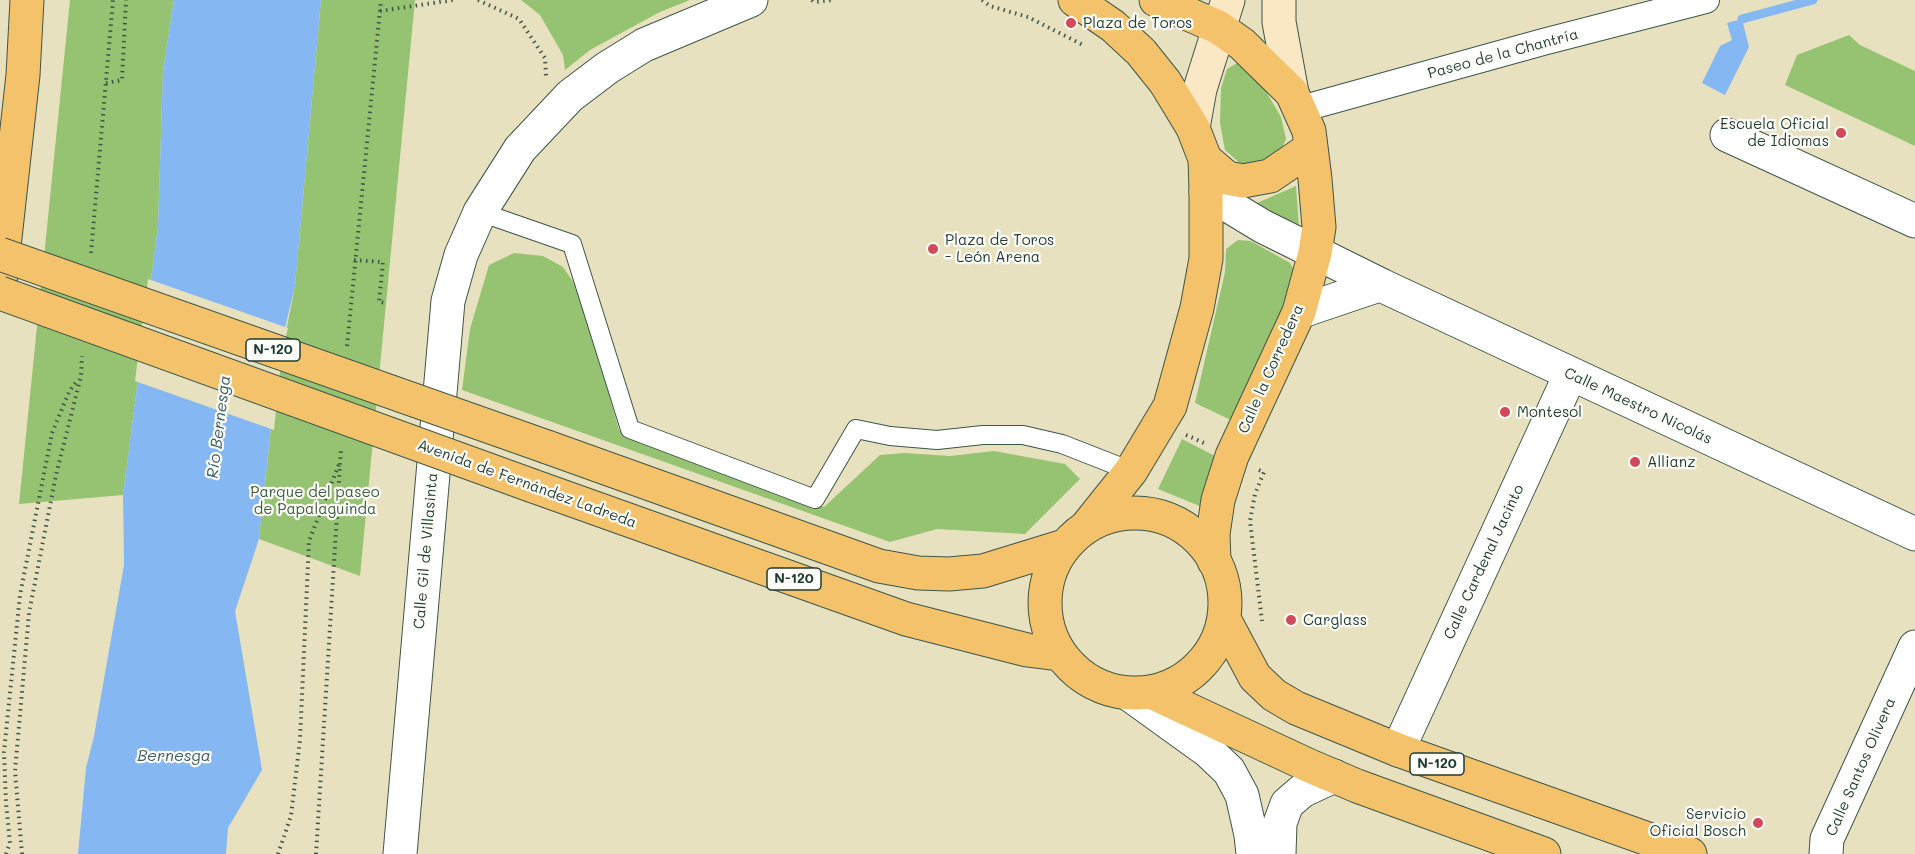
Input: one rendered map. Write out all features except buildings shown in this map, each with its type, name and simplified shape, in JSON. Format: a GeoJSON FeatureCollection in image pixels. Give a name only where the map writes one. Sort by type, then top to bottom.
{"type":"FeatureCollection","features":[{"type":"Feature","properties":{"kind":"main road"},"geometry":{"type":"LineString","coordinates":[[0,283],[23,75],[27,0]]}},
{"type":"Feature","properties":{"kind":"main road"},"geometry":{"type":"LineString","coordinates":[[1075,0],[1113,26],[1141,52],[1165,82],[1193,128],[1205,159],[1206,192],[1206,259],[1183,366],[1170,406],[1131,471],[1087,526]]}},
{"type":"Feature","properties":{"kind":"main road"},"geometry":{"type":"LineString","coordinates":[[1156,0],[1223,13],[1242,44],[1297,101]]}},
{"type":"Feature","properties":{"kind":"main road","name":"Calle la Corredera"},"geometry":{"type":"LineString","coordinates":[[1214,561],[1213,534],[1218,500],[1232,456],[1299,312],[1315,253],[1319,227],[1309,131],[1297,101],[1279,22],[1279,0]]}},
{"type":"Feature","properties":{"kind":"main road"},"geometry":{"type":"LineString","coordinates":[[1193,128],[1200,89],[1223,13]]}},
{"type":"Feature","properties":{"kind":"main road"},"geometry":{"type":"LineString","coordinates":[[1205,159],[1227,178],[1243,181],[1270,176],[1311,148]]}},
{"type":"Feature","properties":{"kind":"main road","name":"N-120"},"geometry":{"type":"LineString","coordinates":[[0,254],[879,566],[918,573],[949,574],[983,571],[1061,547]]}},
{"type":"Feature","properties":{"kind":"main road","name":"Avenida de Fernández Ladreda"},"geometry":{"type":"LineString","coordinates":[[0,293],[906,619],[1027,650],[1059,654]]}},
{"type":"Feature","properties":{"kind":"main road","name":"N-120"},"geometry":{"type":"LineString","coordinates":[[1140,693],[1176,684],[1197,669],[1212,649],[1227,607],[1225,591],[1214,561],[1196,535],[1174,521],[1160,516],[1129,512],[1115,514],[1073,534],[1061,547],[1048,575],[1045,604],[1048,630],[1059,654],[1078,675],[1104,688],[1140,693],[1334,776],[1544,854]]}},
{"type":"Feature","properties":{"kind":"main road","name":"N-120"},"geometry":{"type":"LineString","coordinates":[[1224,619],[1255,677],[1274,695],[1296,708],[1398,750],[1690,854]]}},
{"type":"Feature","properties":{"kind":"street","name":"Calle Gil de Villasinta"},"geometry":{"type":"LineString","coordinates":[[400,854],[448,301],[461,255],[480,212],[520,149],[570,96],[607,68],[644,45],[751,0]]}},
{"type":"Feature","properties":{"kind":"street","name":"Paseo de la Chantría"},"geometry":{"type":"LineString","coordinates":[[1297,101],[1706,0]]}},
{"type":"Feature","properties":{"kind":"street"},"geometry":{"type":"LineString","coordinates":[[1727,135],[1915,221]]}},
{"type":"Feature","properties":{"kind":"street","name":"Calle Maestro Nicolás"},"geometry":{"type":"LineString","coordinates":[[1206,192],[1262,226],[1370,280],[1915,534]]}},
{"type":"Feature","properties":{"kind":"street"},"geometry":{"type":"LineString","coordinates":[[1299,312],[1370,280]]}},
{"type":"Feature","properties":{"kind":"street","name":"Calle Cardenal Jacinto"},"geometry":{"type":"LineString","coordinates":[[1398,750],[1570,375]]}},
{"type":"Feature","properties":{"kind":"street","name":"Calle Santos Olivera"},"geometry":{"type":"LineString","coordinates":[[1826,854],[1827,839],[1915,647]]}},
{"type":"Feature","properties":{"kind":"street"},"geometry":{"type":"LineString","coordinates":[[1140,693],[1230,771],[1242,795],[1253,854]]}},
{"type":"Feature","properties":{"kind":"street"},"geometry":{"type":"LineString","coordinates":[[1279,854],[1280,823],[1287,804],[1302,791],[1334,776]]}},
{"type":"Feature","properties":{"kind":"lane"},"geometry":{"type":"LineString","coordinates":[[480,212],[572,244],[630,429],[815,499],[856,429],[890,436],[937,440],[984,435],[1023,435],[1062,444],[1131,471]]}},
{"type":"Feature","properties":{"kind":"path"},"geometry":{"type":"LineString","coordinates":[[90,264],[113,0]]}},
{"type":"Feature","properties":{"kind":"path"},"geometry":{"type":"LineString","coordinates":[[106,84],[123,80],[126,0]]}},
{"type":"Feature","properties":{"kind":"path"},"geometry":{"type":"LineString","coordinates":[[397,8],[398,0]]}},
{"type":"Feature","properties":{"kind":"path"},"geometry":{"type":"LineString","coordinates":[[380,10],[453,0]]}},
{"type":"Feature","properties":{"kind":"path"},"geometry":{"type":"LineString","coordinates":[[478,0],[519,19],[544,58],[547,85]]}},
{"type":"Feature","properties":{"kind":"path"},"geometry":{"type":"LineString","coordinates":[[812,0],[814,2],[832,0]]}},
{"type":"Feature","properties":{"kind":"path"},"geometry":{"type":"LineString","coordinates":[[982,0],[990,6],[1028,17],[1080,45],[1088,46]]}},
{"type":"Feature","properties":{"kind":"path"},"geometry":{"type":"LineString","coordinates":[[354,261],[382,262],[379,302],[386,303]]}},
{"type":"Feature","properties":{"kind":"path"},"geometry":{"type":"LineString","coordinates":[[22,854],[15,771],[29,613],[56,475],[81,376],[83,354]]}},
{"type":"Feature","properties":{"kind":"path"},"geometry":{"type":"LineString","coordinates":[[8,854],[10,843],[4,752],[20,595],[52,433],[69,392],[81,376]]}},
{"type":"Feature","properties":{"kind":"path"},"geometry":{"type":"LineString","coordinates":[[1181,433],[1208,445]]}},
{"type":"Feature","properties":{"kind":"path"},"geometry":{"type":"LineString","coordinates":[[278,854],[291,816],[300,740],[309,541],[340,460]]}},
{"type":"Feature","properties":{"kind":"path"},"geometry":{"type":"LineString","coordinates":[[1251,465],[1264,472],[1255,494],[1250,521],[1262,623]]}},
{"type":"Feature","properties":{"kind":"green space"},"geometry":{"type":"Polygon","coordinates":[[[70,0],[174,0],[163,71],[158,226],[123,495],[19,504],[70,0]]]}},
{"type":"Feature","properties":{"kind":"green space","name":"Parque del paseo de Papalaguinda"},"geometry":{"type":"Polygon","coordinates":[[[321,0],[415,0],[360,576],[259,539],[276,383],[295,286],[321,0]]]}},
{"type":"Feature","properties":{"kind":"green space"},"geometry":{"type":"Polygon","coordinates":[[[521,0],[690,0],[660,12],[590,50],[565,70],[563,55],[540,15],[521,0]]]}},
{"type":"Feature","properties":{"kind":"green space"},"geometry":{"type":"Polygon","coordinates":[[[1849,35],[1860,45],[1915,71],[1915,146],[1785,85],[1797,55],[1849,35]]]}},
{"type":"Feature","properties":{"kind":"green space"},"geometry":{"type":"Polygon","coordinates":[[[1237,63],[1264,88],[1281,117],[1286,139],[1279,155],[1265,167],[1243,166],[1225,150],[1220,123],[1221,88],[1227,69],[1237,63]]]}},
{"type":"Feature","properties":{"kind":"green space"},"geometry":{"type":"Polygon","coordinates":[[[1296,186],[1299,227],[1257,203],[1296,186]]]}},
{"type":"Feature","properties":{"kind":"green space"},"geometry":{"type":"Polygon","coordinates":[[[1238,240],[1251,241],[1290,263],[1296,274],[1293,295],[1233,421],[1195,403],[1225,272],[1226,249],[1238,240]]]}},
{"type":"Feature","properties":{"kind":"green space"},"geometry":{"type":"Polygon","coordinates":[[[514,253],[543,256],[563,267],[580,292],[619,430],[824,507],[880,455],[905,453],[950,456],[994,451],[1065,464],[1080,479],[1025,534],[937,529],[890,542],[462,390],[470,329],[489,265],[514,253]]]}},
{"type":"Feature","properties":{"kind":"green space"},"geometry":{"type":"Polygon","coordinates":[[[1182,439],[1217,457],[1202,507],[1158,489],[1182,439]]]}},
{"type":"Feature","properties":{"kind":"water","name":"Bernesga"},"geometry":{"type":"Polygon","coordinates":[[[174,0],[321,0],[295,286],[279,353],[259,539],[235,611],[262,770],[228,828],[226,854],[78,854],[86,768],[94,736],[124,565],[123,495],[158,226],[163,71],[174,0]]]}},
{"type":"Feature","properties":{"kind":"water"},"geometry":{"type":"Polygon","coordinates":[[[1742,19],[1749,47],[1725,95],[1702,83],[1720,46],[1732,40],[1727,23],[1742,19]]]}},
{"type":"Feature","properties":{"kind":"pier"},"geometry":{"type":"Polygon","coordinates":[[[148,279],[288,328],[282,353],[274,430],[135,381],[148,279]]]}},
{"type":"Feature","properties":{"kind":"waterway"},"geometry":{"type":"LineString","coordinates":[[1742,19],[1813,0]]}},
{"type":"Feature","properties":{"kind":"place","name":"Plaza de Toros"},"geometry":{"type":"Point","coordinates":[1071,23]}},
{"type":"Feature","properties":{"kind":"place","name":"Escuela Oficial de Idiomas"},"geometry":{"type":"Point","coordinates":[1841,133]}},
{"type":"Feature","properties":{"kind":"place","name":"Plaza de Toros - León Arena"},"geometry":{"type":"Point","coordinates":[933,249]}},
{"type":"Feature","properties":{"kind":"place","name":"Montesol"},"geometry":{"type":"Point","coordinates":[1505,412]}},
{"type":"Feature","properties":{"kind":"place","name":"Allianz"},"geometry":{"type":"Point","coordinates":[1635,462]}},
{"type":"Feature","properties":{"kind":"place","name":"Carglass"},"geometry":{"type":"Point","coordinates":[1291,620]}},
{"type":"Feature","properties":{"kind":"place","name":"Servicio Oficial Bosch"},"geometry":{"type":"Point","coordinates":[1758,823]}},
{"type":"Feature","properties":{"kind":"water label","name":"Río Bernesga"},"geometry":{"type":"Point","coordinates":[219,427]}}]}
